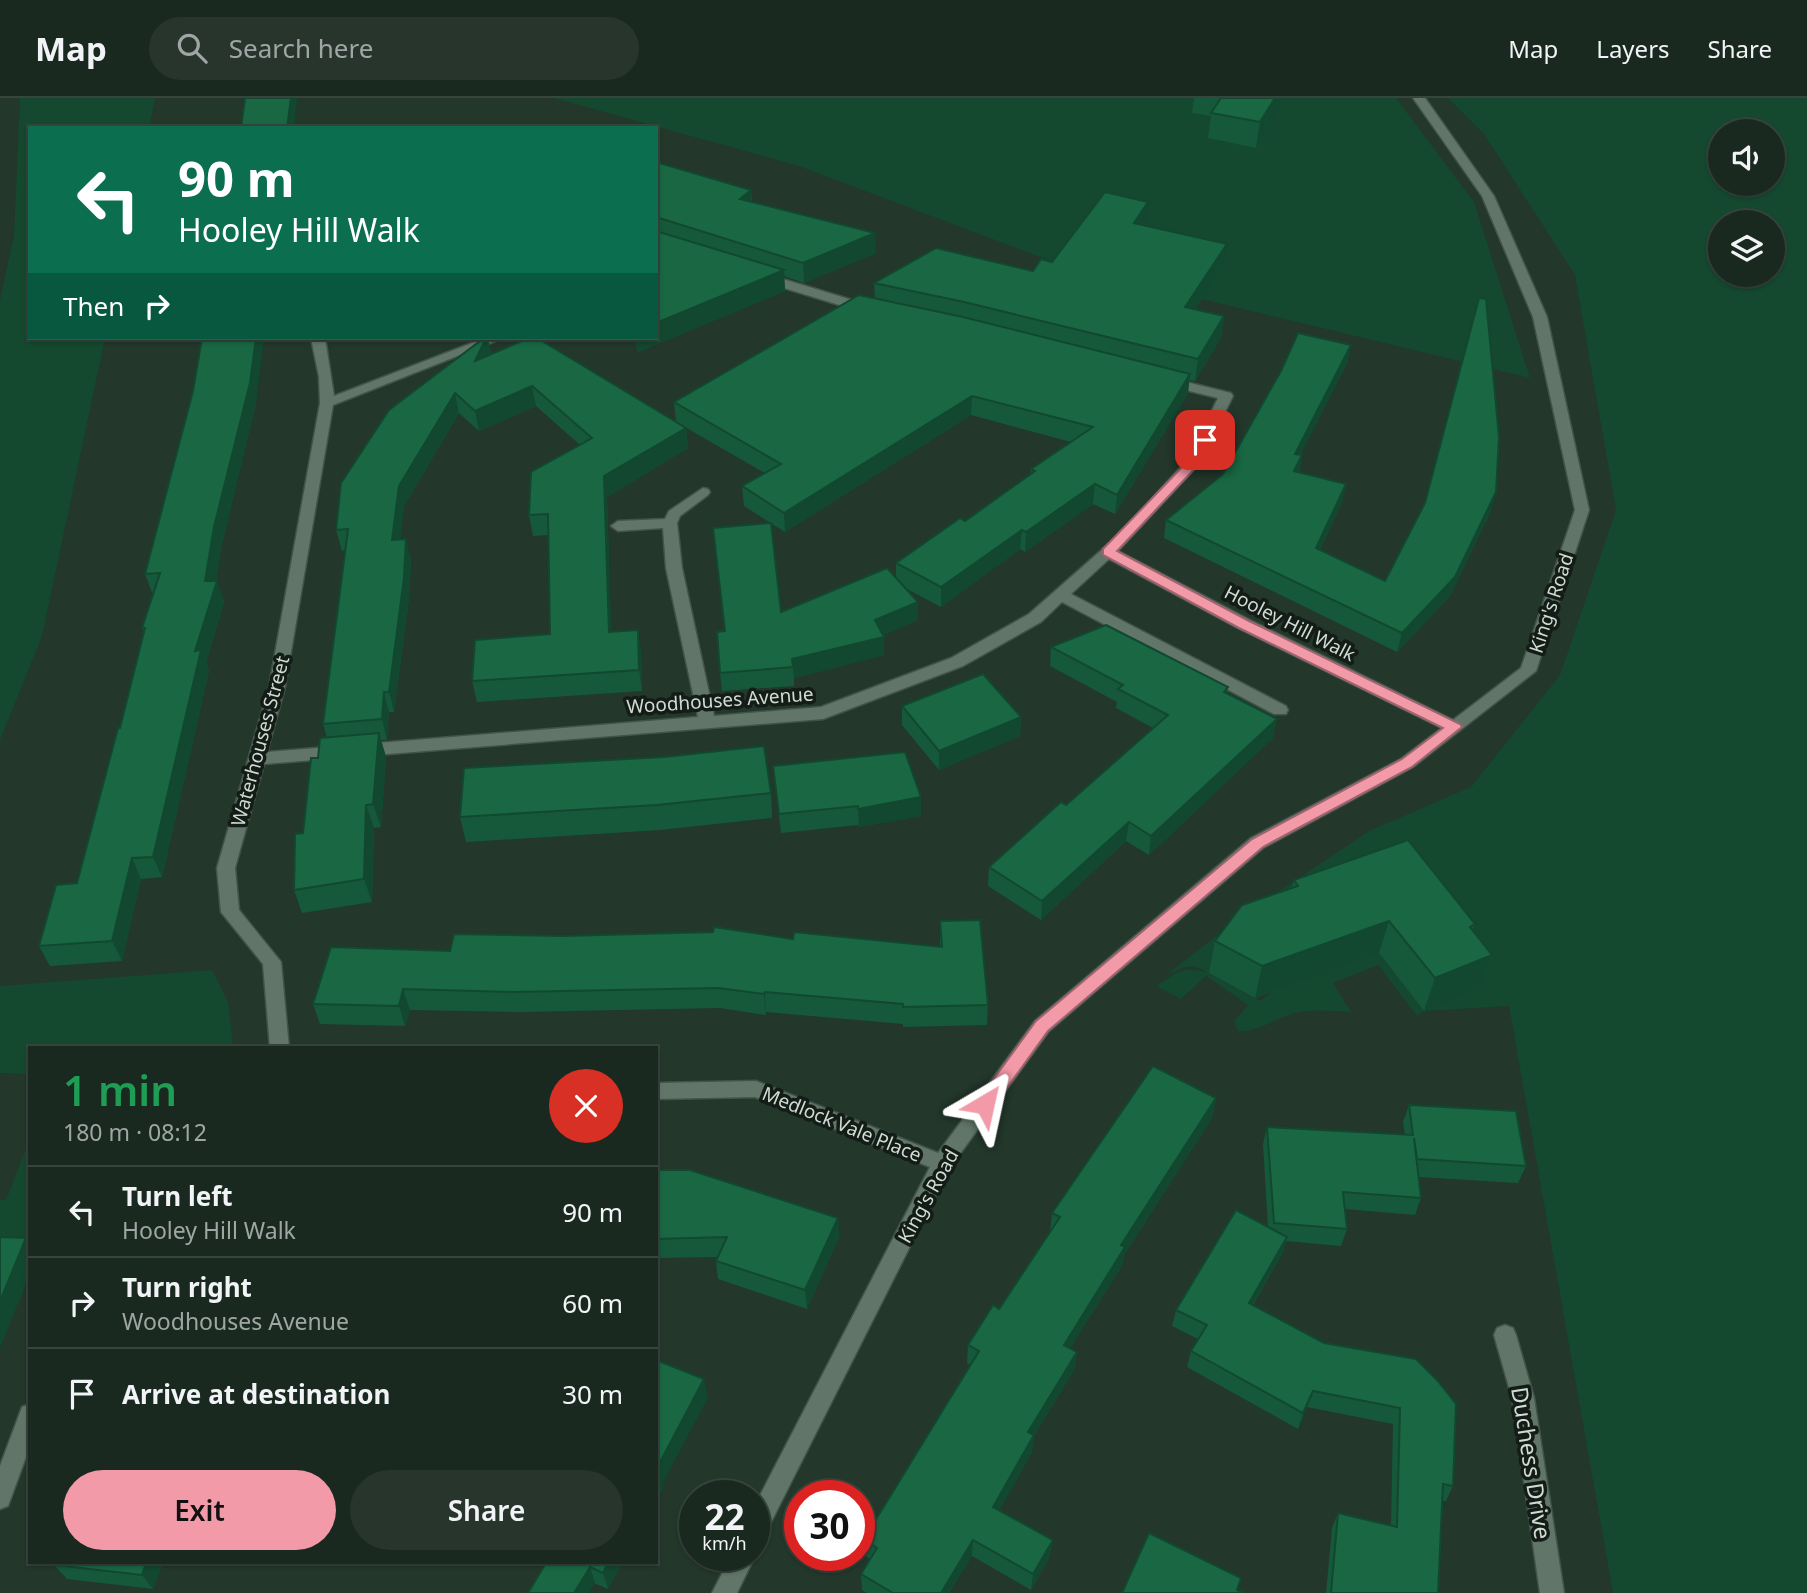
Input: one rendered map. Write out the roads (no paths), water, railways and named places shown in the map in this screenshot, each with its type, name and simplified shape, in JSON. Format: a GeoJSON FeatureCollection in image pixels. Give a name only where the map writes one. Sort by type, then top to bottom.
{"type":"FeatureCollection","features":[{"type":"Feature","properties":{"kind":"street","name":"King's Road"},"geometry":{"type":"LineString","coordinates":[[770,1501],[942,1163],[1042,1026],[1257,843],[1407,763],[1528,671],[1582,510],[1540,317],[1489,195],[1419,98]]}},
{"type":"Feature","properties":{"kind":"street"},"geometry":{"type":"LineString","coordinates":[[744,271],[884,313]]}},
{"type":"Feature","properties":{"kind":"street","name":"Waterhouses Street"},"geometry":{"type":"LineString","coordinates":[[279,1046],[272,962],[230,912],[226,868],[277,687],[327,403],[327,377],[318,340]]}},
{"type":"Feature","properties":{"kind":"street"},"geometry":{"type":"LineString","coordinates":[[327,403],[491,340]]}},
{"type":"Feature","properties":{"kind":"street","name":"Woodhouses Avenue"},"geometry":{"type":"LineString","coordinates":[[257,759],[823,713],[957,662],[1035,618],[1108,552],[1194,461],[1226,396],[1147,376]]}},
{"type":"Feature","properties":{"kind":"street"},"geometry":{"type":"LineString","coordinates":[[704,492],[674,514],[670,523],[674,568],[708,722]]}},
{"type":"Feature","properties":{"kind":"street"},"geometry":{"type":"LineString","coordinates":[[618,526],[670,523]]}},
{"type":"Feature","properties":{"kind":"street","name":"Hooley Hill Walk"},"geometry":{"type":"LineString","coordinates":[[1108,552],[1244,624],[1454,727]]}},
{"type":"Feature","properties":{"kind":"street"},"geometry":{"type":"LineString","coordinates":[[1060,596],[1280,710]]}},
{"type":"Feature","properties":{"kind":"street","name":"Medlock Vale Place"},"geometry":{"type":"LineString","coordinates":[[658,1091],[756,1089],[942,1163]]}},
{"type":"Feature","properties":{"kind":"street","name":"Duchess Drive"},"geometry":{"type":"LineString","coordinates":[[1505,1335],[1523,1398],[1552,1593]]}},
{"type":"Feature","properties":{"kind":"street"},"geometry":{"type":"LineString","coordinates":[[0,1498],[28,1420]]}},
{"type":"Feature","properties":{"kind":"street"},"geometry":{"type":"LineString","coordinates":[[724,1593],[735,1571]]}}]}
